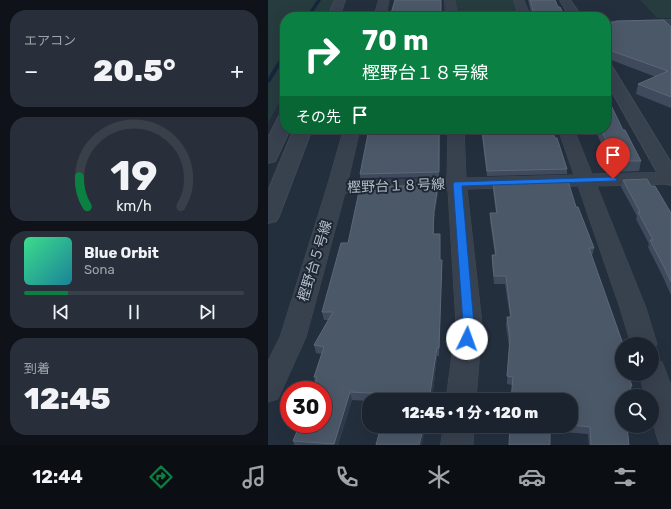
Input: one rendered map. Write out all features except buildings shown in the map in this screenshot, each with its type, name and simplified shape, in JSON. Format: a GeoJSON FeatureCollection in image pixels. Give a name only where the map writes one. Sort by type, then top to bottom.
{"type":"FeatureCollection","features":[{"type":"Feature","properties":{"kind":"street"},"geometry":{"type":"LineString","coordinates":[[334,12],[340,0]]}},
{"type":"Feature","properties":{"kind":"street"},"geometry":{"type":"LineString","coordinates":[[381,12],[384,0]]}},
{"type":"Feature","properties":{"kind":"street"},"geometry":{"type":"LineString","coordinates":[[450,0],[451,12]]}},
{"type":"Feature","properties":{"kind":"street"},"geometry":{"type":"LineString","coordinates":[[519,0],[523,12]]}},
{"type":"Feature","properties":{"kind":"street"},"geometry":{"type":"LineString","coordinates":[[565,0],[573,12]]}},
{"type":"Feature","properties":{"kind":"street"},"geometry":{"type":"LineString","coordinates":[[611,25],[671,23]]}},
{"type":"Feature","properties":{"kind":"street"},"geometry":{"type":"LineString","coordinates":[[611,76],[671,178]]}},
{"type":"Feature","properties":{"kind":"street"},"geometry":{"type":"LineString","coordinates":[[268,157],[280,131]]}},
{"type":"Feature","properties":{"kind":"street"},"geometry":{"type":"LineString","coordinates":[[268,216],[301,134]]}},
{"type":"Feature","properties":{"kind":"street","name":"樫野台５号線"},"geometry":{"type":"LineString","coordinates":[[268,390],[293,337],[337,187],[351,134]]}},
{"type":"Feature","properties":{"kind":"street"},"geometry":{"type":"LineString","coordinates":[[456,134],[457,184],[469,324],[462,393]]}},
{"type":"Feature","properties":{"kind":"street"},"geometry":{"type":"LineString","coordinates":[[568,134],[633,308],[642,337]]}},
{"type":"Feature","properties":{"kind":"street","name":"樫野台１８号線"},"geometry":{"type":"LineString","coordinates":[[337,187],[671,178]]}},
{"type":"Feature","properties":{"kind":"street"},"geometry":{"type":"LineString","coordinates":[[655,381],[671,430]]}},
{"type":"Feature","properties":{"kind":"street"},"geometry":{"type":"LineString","coordinates":[[457,445],[458,433]]}},
{"type":"Feature","properties":{"kind":"green space"},"geometry":{"type":"Polygon","coordinates":[[[268,0],[334,0],[328,12],[280,12],[280,101],[268,123],[268,0]]]}},
{"type":"Feature","properties":{"kind":"green space"},"geometry":{"type":"Polygon","coordinates":[[[455,0],[514,0],[518,12],[456,12],[455,0]]]}},
{"type":"Feature","properties":{"kind":"green space"},"geometry":{"type":"Polygon","coordinates":[[[640,0],[671,0],[671,18],[657,18],[640,0]]]}},
{"type":"Feature","properties":{"kind":"waterway"},"geometry":{"type":"LineString","coordinates":[[311,12],[319,0]]}},
{"type":"Feature","properties":{"kind":"waterway"},"geometry":{"type":"LineString","coordinates":[[268,82],[280,62]]}},
{"type":"Feature","properties":{"kind":"route"},"geometry":{"type":"LineString","coordinates":[[467,339],[469,324],[457,184],[613,179]]}}]}
